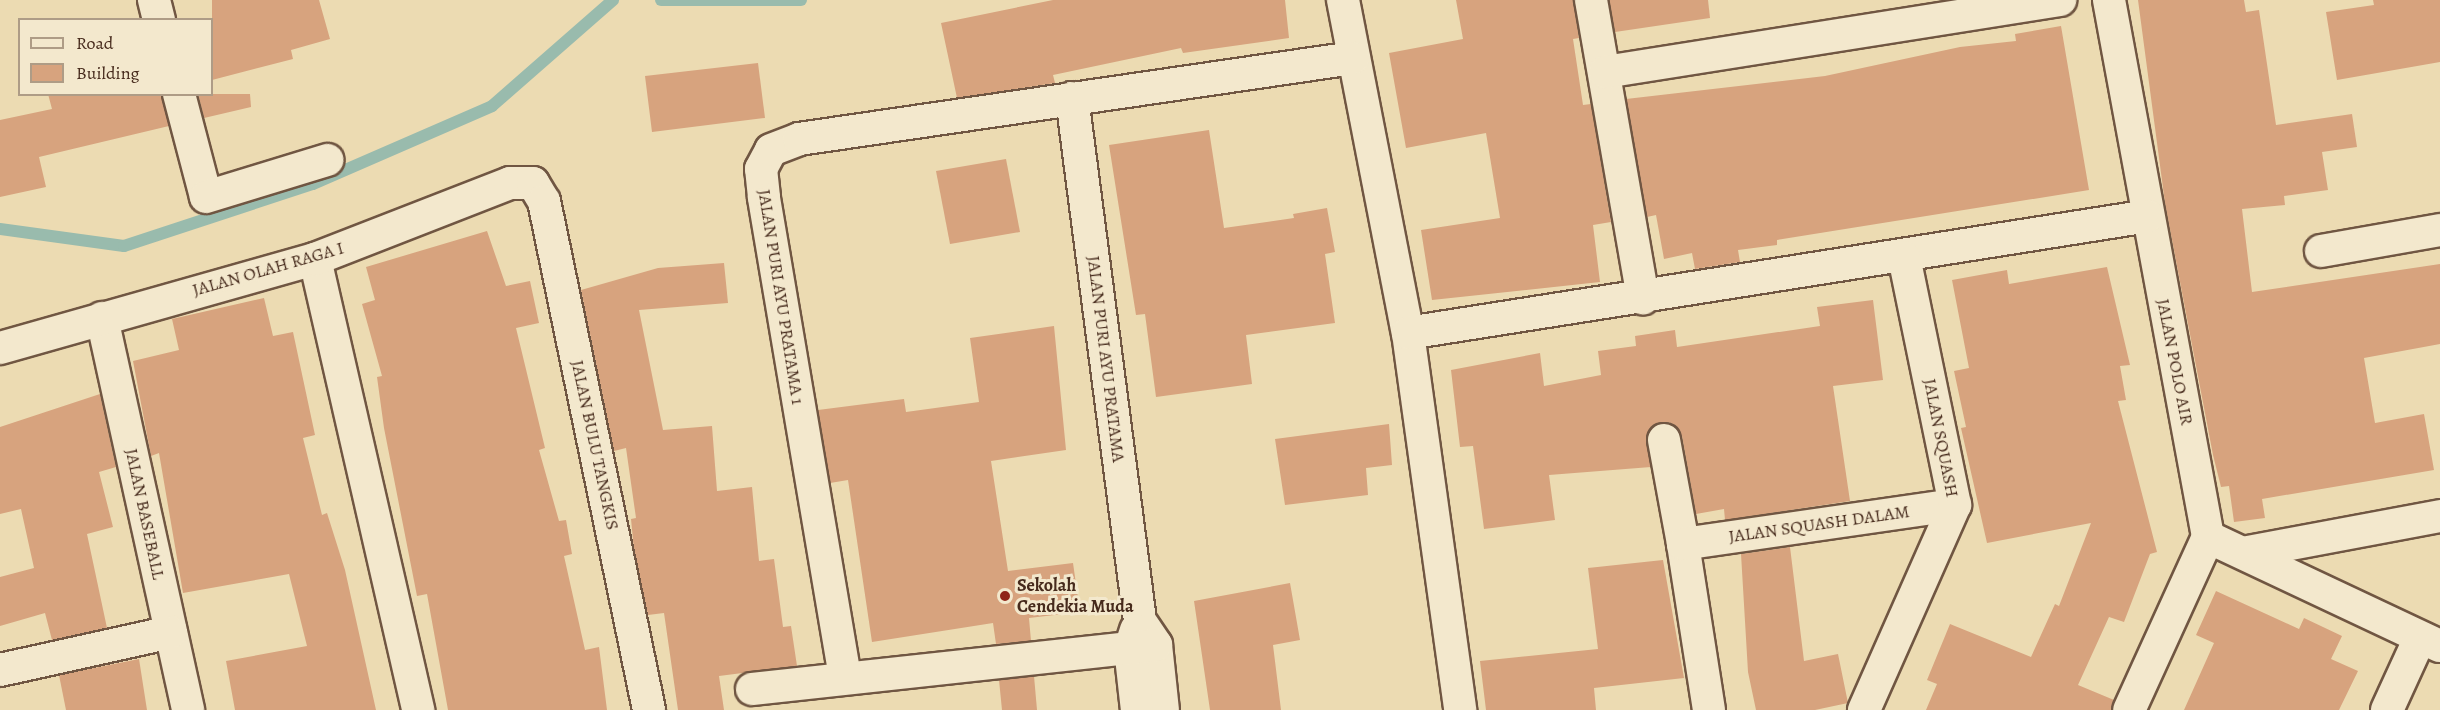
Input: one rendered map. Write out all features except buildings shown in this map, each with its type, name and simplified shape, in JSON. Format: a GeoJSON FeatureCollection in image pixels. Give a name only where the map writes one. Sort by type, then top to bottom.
{"type":"FeatureCollection","features":[{"type":"Feature","properties":{"kind":"street"},"geometry":{"type":"LineString","coordinates":[[154,0],[158,18]]}},
{"type":"Feature","properties":{"kind":"street"},"geometry":{"type":"LineString","coordinates":[[1343,0],[1408,333],[1460,710]]}},
{"type":"Feature","properties":{"kind":"street"},"geometry":{"type":"LineString","coordinates":[[1591,0],[1643,299]]}},
{"type":"Feature","properties":{"kind":"street"},"geometry":{"type":"LineString","coordinates":[[1605,72],[2060,0]]}},
{"type":"Feature","properties":{"kind":"street","name":"JALAN POLO AIR"},"geometry":{"type":"LineString","coordinates":[[2109,0],[2208,537]]}},
{"type":"Feature","properties":{"kind":"street","name":"JALAN PURI AYU PRATAMA 1"},"geometry":{"type":"LineString","coordinates":[[845,677],[761,169],[771,150],[799,139],[1353,58]]}},
{"type":"Feature","properties":{"kind":"street"},"geometry":{"type":"LineString","coordinates":[[180,96],[206,197],[327,160]]}},
{"type":"Feature","properties":{"kind":"street","name":"JALAN PURI AYU PRATAMA"},"geometry":{"type":"LineString","coordinates":[[1072,98],[1142,638],[1163,710]]}},
{"type":"Feature","properties":{"kind":"street","name":"JALAN OLAH RAGA I"},"geometry":{"type":"LineString","coordinates":[[0,348],[315,259],[510,183],[533,183]]}},
{"type":"Feature","properties":{"kind":"street","name":"JALAN BULU TANGKIS"},"geometry":{"type":"LineString","coordinates":[[533,183],[544,201],[649,710]]}},
{"type":"Feature","properties":{"kind":"street"},"geometry":{"type":"LineString","coordinates":[[1408,333],[1643,299],[2148,216]]}},
{"type":"Feature","properties":{"kind":"street"},"geometry":{"type":"LineString","coordinates":[[2321,251],[2440,230]]}},
{"type":"Feature","properties":{"kind":"street","name":"JALAN SQUASH"},"geometry":{"type":"LineString","coordinates":[[1864,710],[1955,505],[1904,257]]}},
{"type":"Feature","properties":{"kind":"street"},"geometry":{"type":"LineString","coordinates":[[315,259],[418,710]]}},
{"type":"Feature","properties":{"kind":"street","name":"JALAN BASEBALL"},"geometry":{"type":"LineString","coordinates":[[102,318],[188,710]]}},
{"type":"Feature","properties":{"kind":"street"},"geometry":{"type":"LineString","coordinates":[[1664,440],[1709,710]]}},
{"type":"Feature","properties":{"kind":"street","name":"JALAN SQUASH DALAM"},"geometry":{"type":"LineString","coordinates":[[1683,544],[1955,505]]}},
{"type":"Feature","properties":{"kind":"street"},"geometry":{"type":"LineString","coordinates":[[2248,552],[2440,516]]}},
{"type":"Feature","properties":{"kind":"street"},"geometry":{"type":"LineString","coordinates":[[2129,710],[2208,537],[2248,552],[2430,642],[2386,710]]}},
{"type":"Feature","properties":{"kind":"street"},"geometry":{"type":"LineString","coordinates":[[0,670],[171,632]]}},
{"type":"Feature","properties":{"kind":"street"},"geometry":{"type":"LineString","coordinates":[[752,689],[1142,638]]}},
{"type":"Feature","properties":{"kind":"street","name":"JALAN PURI AYU PRATAMA"},"geometry":{"type":"LineString","coordinates":[[1137,710],[1142,638]]}},
{"type":"Feature","properties":{"kind":"waterway"},"geometry":{"type":"LineString","coordinates":[[0,229],[124,246],[313,184],[492,106],[613,0]]}},
{"type":"Feature","properties":{"kind":"waterway"},"geometry":{"type":"LineString","coordinates":[[661,0],[801,0]]}},
{"type":"Feature","properties":{"kind":"place","name":"Sekolah Cendekia Muda"},"geometry":{"type":"Point","coordinates":[1005,596]}}]}
